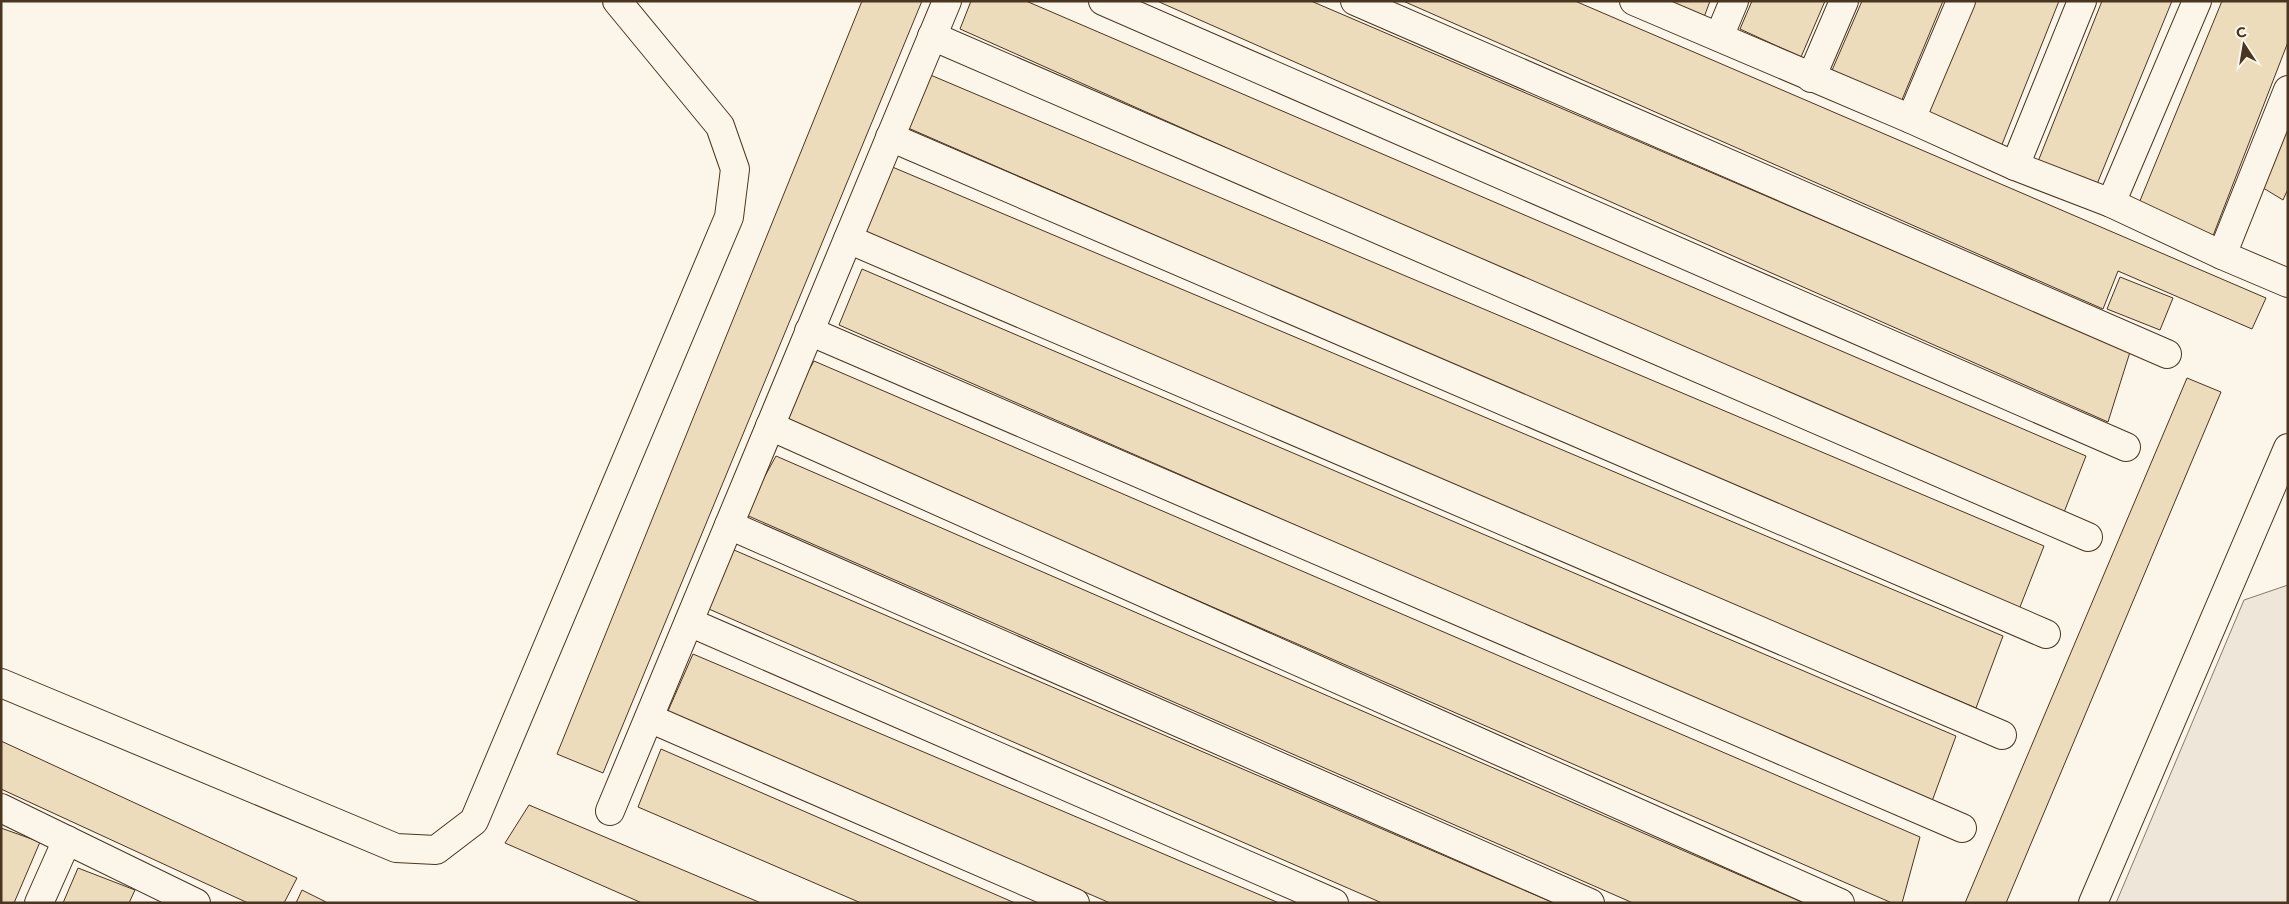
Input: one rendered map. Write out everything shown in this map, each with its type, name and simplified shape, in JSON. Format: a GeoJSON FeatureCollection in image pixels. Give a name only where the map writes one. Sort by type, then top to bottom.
{"type":"FeatureCollection","features":[{"type":"Feature","properties":{"kind":"street"},"geometry":{"type":"LineString","coordinates":[[1,682],[396,848],[436,850],[474,821],[729,217],[735,169],[720,126],[617,1]]}},
{"type":"Feature","properties":{"kind":"street"},"geometry":{"type":"LineString","coordinates":[[610,811],[947,1]]}},
{"type":"Feature","properties":{"kind":"street"},"geometry":{"type":"LineString","coordinates":[[1103,1],[2126,447]]}},
{"type":"Feature","properties":{"kind":"street"},"geometry":{"type":"LineString","coordinates":[[1355,1],[2167,354]]}},
{"type":"Feature","properties":{"kind":"street"},"geometry":{"type":"LineString","coordinates":[[1634,1],[2015,166],[2111,203],[2222,255],[2288,283]]}},
{"type":"Feature","properties":{"kind":"street"},"geometry":{"type":"LineString","coordinates":[[1719,37],[1734,1]]}},
{"type":"Feature","properties":{"kind":"street"},"geometry":{"type":"LineString","coordinates":[[1811,78],[1844,1]]}},
{"type":"Feature","properties":{"kind":"street"},"geometry":{"type":"LineString","coordinates":[[1910,119],[1961,1]]}},
{"type":"Feature","properties":{"kind":"street"},"geometry":{"type":"LineString","coordinates":[[2015,166],[2082,1]]}},
{"type":"Feature","properties":{"kind":"street"},"geometry":{"type":"LineString","coordinates":[[2111,203],[2196,1]]}},
{"type":"Feature","properties":{"kind":"street"},"geometry":{"type":"LineString","coordinates":[[932,36],[2088,537]]}},
{"type":"Feature","properties":{"kind":"street"},"geometry":{"type":"LineString","coordinates":[[2222,255],[2288,90]]}},
{"type":"Feature","properties":{"kind":"street"},"geometry":{"type":"LineString","coordinates":[[890,137],[2046,634]]}},
{"type":"Feature","properties":{"kind":"street"},"geometry":{"type":"LineString","coordinates":[[848,239],[2002,736]]}},
{"type":"Feature","properties":{"kind":"street"},"geometry":{"type":"LineString","coordinates":[[809,331],[1962,828]]}},
{"type":"Feature","properties":{"kind":"street"},"geometry":{"type":"LineString","coordinates":[[770,426],[1840,903]]}},
{"type":"Feature","properties":{"kind":"street"},"geometry":{"type":"LineString","coordinates":[[2093,903],[2288,448]]}},
{"type":"Feature","properties":{"kind":"street"},"geometry":{"type":"LineString","coordinates":[[729,525],[1590,903]]}},
{"type":"Feature","properties":{"kind":"street"},"geometry":{"type":"LineString","coordinates":[[689,622],[1334,903]]}},
{"type":"Feature","properties":{"kind":"street"},"geometry":{"type":"LineString","coordinates":[[649,718],[1075,903]]}},
{"type":"Feature","properties":{"kind":"street"},"geometry":{"type":"LineString","coordinates":[[1,808],[67,840],[158,894],[196,903]]}},
{"type":"Feature","properties":{"kind":"street"},"geometry":{"type":"LineString","coordinates":[[40,903],[67,840]]}},
{"type":"Feature","properties":{"kind":"shaded area"},"geometry":{"type":"Polygon","coordinates":[[[2288,585],[2288,903],[2116,903],[2244,600],[2288,585]]]}},
{"type":"Feature","properties":{"kind":"building"},"geometry":{"type":"Polygon","coordinates":[[[862,1],[922,1],[603,773],[557,754],[862,1]]]}},
{"type":"Feature","properties":{"kind":"building"},"geometry":{"type":"Polygon","coordinates":[[[971,1],[1026,1],[2086,456],[2061,520],[960,29],[971,1]]]}},
{"type":"Feature","properties":{"kind":"building"},"geometry":{"type":"Polygon","coordinates":[[[1157,1],[1311,1],[2130,352],[2108,422],[1157,1]]]}},
{"type":"Feature","properties":{"kind":"building"},"geometry":{"type":"Polygon","coordinates":[[[1403,1],[1575,1],[2266,298],[2252,329],[2118,271],[2103,309],[1403,1]]]}},
{"type":"Feature","properties":{"kind":"building"},"geometry":{"type":"Polygon","coordinates":[[[1662,1],[1710,1],[1703,20],[1662,1]]]}},
{"type":"Feature","properties":{"kind":"building"},"geometry":{"type":"Polygon","coordinates":[[[1752,1],[1825,1],[1801,57],[1740,29],[1752,1]]]}},
{"type":"Feature","properties":{"kind":"building"},"geometry":{"type":"Polygon","coordinates":[[[1862,1],[1943,1],[1899,107],[1830,75],[1862,1]]]}},
{"type":"Feature","properties":{"kind":"building"},"geometry":{"type":"Polygon","coordinates":[[[1975,1],[2059,1],[2001,147],[1926,114],[1975,1]]]}},
{"type":"Feature","properties":{"kind":"building"},"geometry":{"type":"Polygon","coordinates":[[[2102,1],[2172,1],[2095,189],[2037,164],[2102,1]]]}},
{"type":"Feature","properties":{"kind":"building"},"geometry":{"type":"Polygon","coordinates":[[[2222,1],[2288,1],[2288,42],[2211,241],[2137,208],[2222,1]]]}},
{"type":"Feature","properties":{"kind":"building"},"geometry":{"type":"Polygon","coordinates":[[[921,71],[2044,546],[2018,612],[899,124],[921,71]]]}},
{"type":"Feature","properties":{"kind":"building"},"geometry":{"type":"Polygon","coordinates":[[[2288,119],[2288,189],[2283,200],[2260,186],[2288,119]]]}},
{"type":"Feature","properties":{"kind":"building"},"geometry":{"type":"Polygon","coordinates":[[[890,166],[2003,636],[1976,708],[857,232],[890,166]]]}},
{"type":"Feature","properties":{"kind":"building"},"geometry":{"type":"Polygon","coordinates":[[[862,269],[1956,736],[1931,804],[839,325],[862,269]]]}},
{"type":"Feature","properties":{"kind":"building"},"geometry":{"type":"Polygon","coordinates":[[[2120,277],[2173,298],[2160,330],[2107,309],[2120,277]]]}},
{"type":"Feature","properties":{"kind":"building"},"geometry":{"type":"Polygon","coordinates":[[[814,361],[1920,837],[1902,903],[1892,903],[781,419],[814,361]]]}},
{"type":"Feature","properties":{"kind":"building"},"geometry":{"type":"Polygon","coordinates":[[[2187,378],[2221,392],[2006,903],[1965,903],[2187,378]]]}},
{"type":"Feature","properties":{"kind":"building"},"geometry":{"type":"Polygon","coordinates":[[[776,456],[1804,903],[1633,903],[744,514],[776,456]]]}},
{"type":"Feature","properties":{"kind":"building"},"geometry":{"type":"Polygon","coordinates":[[[734,550],[1554,903],[1382,903],[702,606],[734,550]]]}},
{"type":"Feature","properties":{"kind":"building"},"geometry":{"type":"Polygon","coordinates":[[[693,654],[1279,903],[1110,903],[668,711],[693,654]]]}},
{"type":"Feature","properties":{"kind":"building"},"geometry":{"type":"Polygon","coordinates":[[[1,741],[297,878],[284,903],[248,903],[1,789],[1,741]]]}},
{"type":"Feature","properties":{"kind":"building"},"geometry":{"type":"Polygon","coordinates":[[[661,749],[1015,903],[861,903],[638,807],[661,749]]]}},
{"type":"Feature","properties":{"kind":"building"},"geometry":{"type":"Polygon","coordinates":[[[529,805],[761,903],[642,903],[505,843],[529,805]]]}},
{"type":"Feature","properties":{"kind":"building"},"geometry":{"type":"Polygon","coordinates":[[[1,828],[40,842],[14,903],[1,903],[1,828]]]}},
{"type":"Feature","properties":{"kind":"building"},"geometry":{"type":"Polygon","coordinates":[[[78,868],[135,890],[129,903],[63,903],[78,868]]]}},
{"type":"Feature","properties":{"kind":"building"},"geometry":{"type":"Polygon","coordinates":[[[302,890],[326,902],[326,903],[296,903],[302,890]]]}}]}
